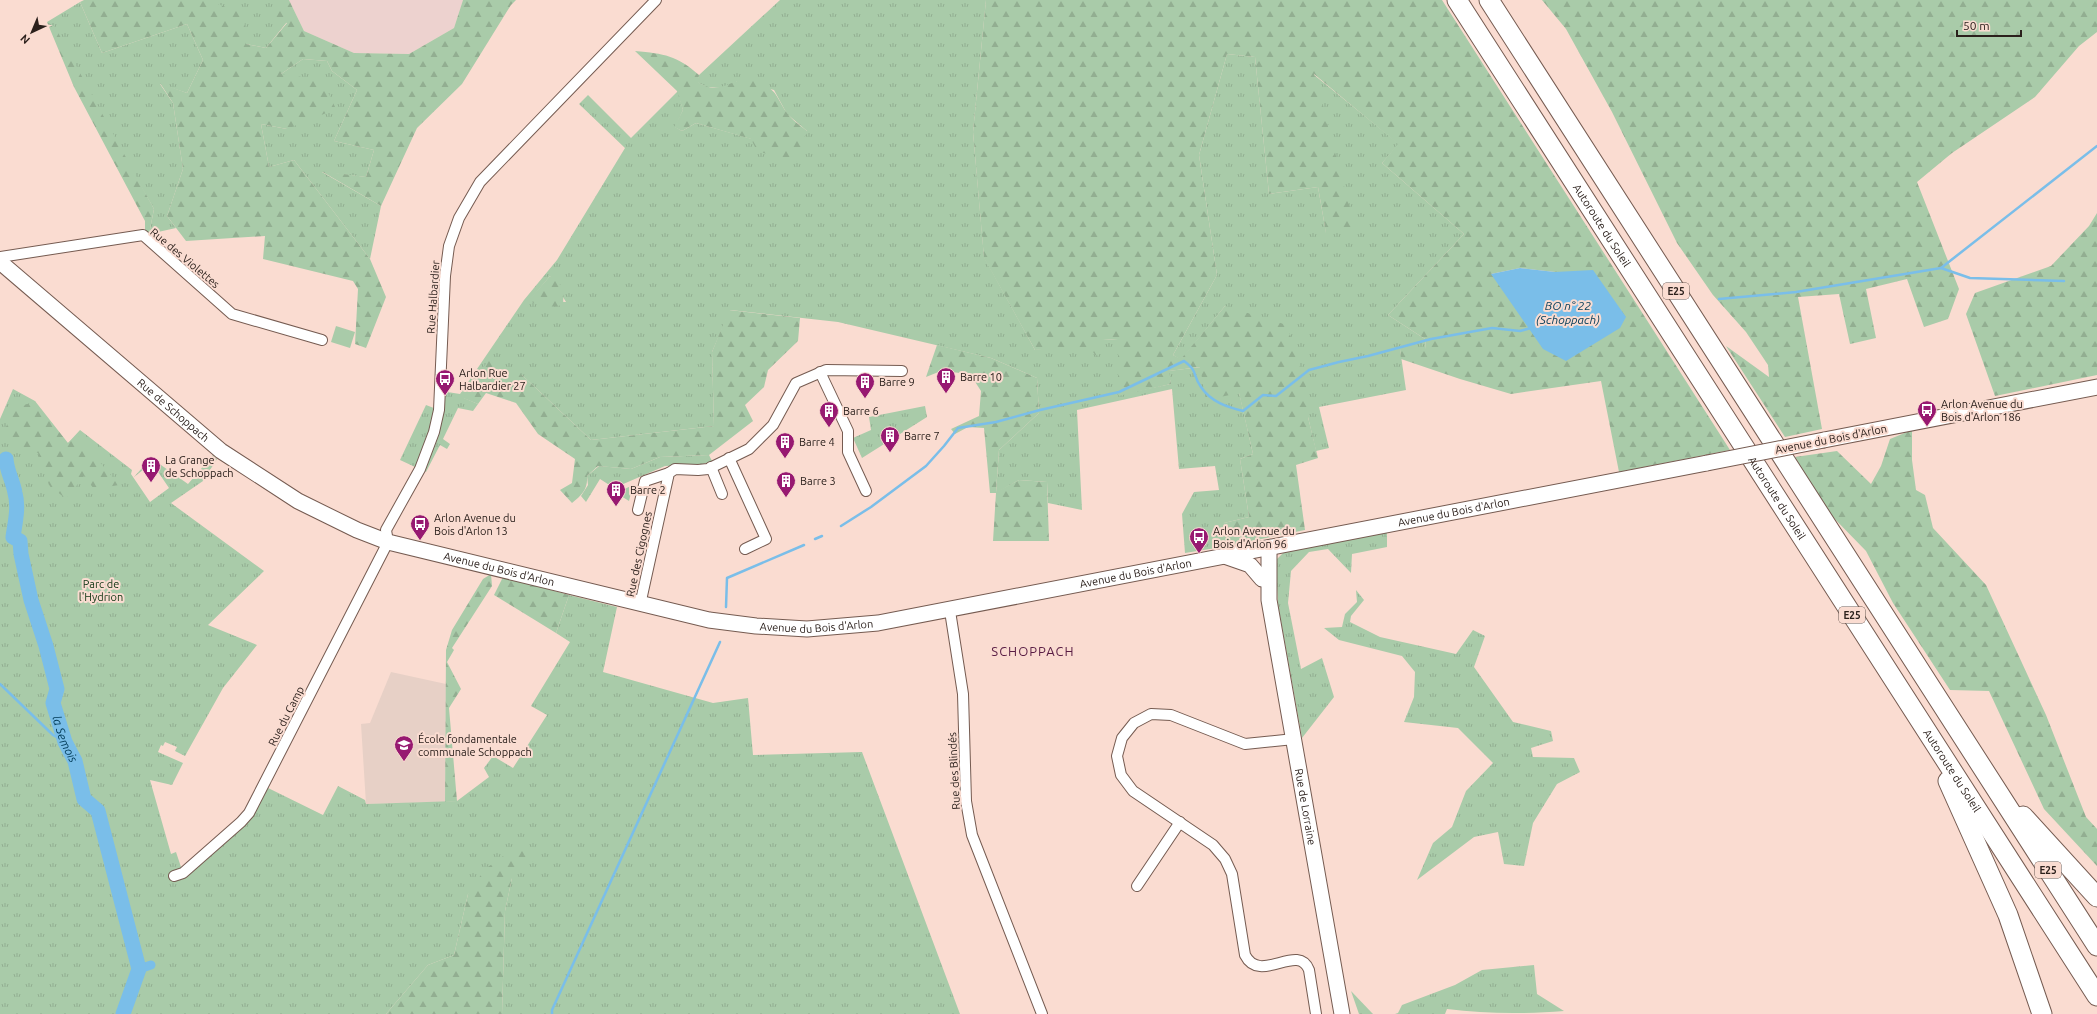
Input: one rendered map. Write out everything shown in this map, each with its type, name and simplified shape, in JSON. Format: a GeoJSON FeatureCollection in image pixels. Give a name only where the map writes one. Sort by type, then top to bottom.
{"type":"FeatureCollection","features":[{"type":"Feature","properties":{"kind":"highway","name":"Autoroute du Soleil"},"geometry":{"type":"LineString","coordinates":[[1457,0],[2097,996]]}},
{"type":"Feature","properties":{"kind":"highway","name":"E25"},"geometry":{"type":"LineString","coordinates":[[1489,0],[2097,946]]}},
{"type":"Feature","properties":{"kind":"highway"},"geometry":{"type":"LineString","coordinates":[[1935,744],[1948,783],[1986,862],[2008,915],[2042,1014]]}},
{"type":"Feature","properties":{"kind":"highway"},"geometry":{"type":"LineString","coordinates":[[1999,793],[2032,824],[2097,897]]}},
{"type":"Feature","properties":{"kind":"main road","name":"Rue de Schoppach"},"geometry":{"type":"LineString","coordinates":[[0,262],[234,460],[298,501],[333,519],[388,542]]}},
{"type":"Feature","properties":{"kind":"main road","name":"Avenue du Bois d'Arlon"},"geometry":{"type":"LineString","coordinates":[[388,542],[709,620],[756,626],[807,629],[878,623],[2097,387]]}},
{"type":"Feature","properties":{"kind":"main road","name":"Rue de Lorraine"},"geometry":{"type":"LineString","coordinates":[[1262,579],[1265,549]]}},
{"type":"Feature","properties":{"kind":"main road","name":"Rue de Lorraine"},"geometry":{"type":"LineString","coordinates":[[1265,549],[1269,600],[1342,1014]]}},
{"type":"Feature","properties":{"kind":"main road","name":"Rue de Lorraine"},"geometry":{"type":"LineString","coordinates":[[1225,557],[1250,565],[1262,579],[1269,600]]}},
{"type":"Feature","properties":{"kind":"street","name":"Rue Halbardier"},"geometry":{"type":"LineString","coordinates":[[388,542],[386,530],[420,469],[437,419],[441,391],[445,276],[449,246],[459,218],[480,182],[656,0]]}},
{"type":"Feature","properties":{"kind":"street","name":"Rue des Violettes"},"geometry":{"type":"LineString","coordinates":[[0,257],[142,235],[232,314],[322,340]]}},
{"type":"Feature","properties":{"kind":"street"},"geometry":{"type":"LineString","coordinates":[[638,510],[645,481],[670,473],[675,469],[698,470],[711,467],[749,449],[773,425],[796,384],[826,370],[902,371]]}},
{"type":"Feature","properties":{"kind":"street"},"geometry":{"type":"LineString","coordinates":[[820,372],[848,431],[848,452],[866,491]]}},
{"type":"Feature","properties":{"kind":"street"},"geometry":{"type":"LineString","coordinates":[[730,458],[766,539],[745,549]]}},
{"type":"Feature","properties":{"kind":"street"},"geometry":{"type":"LineString","coordinates":[[711,467],[722,494]]}},
{"type":"Feature","properties":{"kind":"street","name":"Rue des Cigognes"},"geometry":{"type":"LineString","coordinates":[[640,604],[670,473]]}},
{"type":"Feature","properties":{"kind":"street","name":"Rue du Camp"},"geometry":{"type":"LineString","coordinates":[[174,876],[183,873],[241,822],[249,813],[388,542]]}},
{"type":"Feature","properties":{"kind":"street","name":"Rue des Blindés"},"geometry":{"type":"LineString","coordinates":[[950,610],[963,694],[966,800],[972,834],[1042,1014]]}},
{"type":"Feature","properties":{"kind":"street"},"geometry":{"type":"LineString","coordinates":[[1294,739],[1245,744],[1171,714],[1151,714],[1134,723],[1122,738],[1117,756],[1121,775],[1133,791],[1213,845],[1225,859],[1232,874],[1245,955],[1248,962],[1253,966],[1260,967],[1295,960],[1301,961],[1307,965],[1316,1014]]}},
{"type":"Feature","properties":{"kind":"street"},"geometry":{"type":"LineString","coordinates":[[1138,886],[1180,822]]}},
{"type":"Feature","properties":{"kind":"shaded area"},"geometry":{"type":"Polygon","coordinates":[[[289,0],[463,0],[454,28],[409,54],[354,53],[304,31],[289,0]]]}},
{"type":"Feature","properties":{"kind":"shaded area","name":"École fondamentale communale Schoppach"},"geometry":{"type":"Polygon","coordinates":[[[391,672],[446,684],[445,802],[366,804],[361,724],[370,723],[391,672]]]}},
{"type":"Feature","properties":{"kind":"green space"},"geometry":{"type":"Polygon","coordinates":[[[84,0],[215,0],[215,3],[244,14],[246,44],[266,48],[287,23],[269,18],[277,0],[289,0],[304,31],[354,53],[409,54],[454,28],[463,0],[516,0],[511,5],[462,84],[417,128],[381,206],[321,171],[366,177],[374,150],[334,141],[357,90],[332,71],[327,61],[303,59],[281,74],[322,80],[336,109],[287,129],[261,124],[269,167],[294,160],[370,259],[386,297],[366,348],[355,344],[358,289],[353,281],[263,259],[265,236],[186,241],[167,216],[183,169],[173,103],[160,83],[187,93],[203,60],[187,24],[102,53],[80,2],[84,0]]]}},
{"type":"Feature","properties":{"kind":"green space"},"geometry":{"type":"Polygon","coordinates":[[[215,0],[277,0],[287,22],[266,48],[246,44],[214,3],[215,0]]]}},
{"type":"Feature","properties":{"kind":"green space"},"geometry":{"type":"Polygon","coordinates":[[[780,0],[986,0],[973,132],[984,257],[1035,350],[1103,339],[1118,340],[1118,395],[1171,384],[1168,371],[1201,367],[1239,392],[1253,454],[1240,459],[1249,517],[1224,523],[1228,546],[1185,553],[1182,514],[1194,492],[1219,490],[1215,466],[1179,469],[1172,389],[1077,410],[1082,510],[1048,503],[1047,482],[1019,480],[996,493],[999,450],[1039,413],[1037,378],[991,358],[838,322],[730,310],[712,352],[714,426],[591,440],[522,375],[464,398],[478,404],[473,411],[458,408],[443,439],[450,444],[447,449],[440,445],[426,472],[400,460],[426,405],[439,410],[441,391],[460,394],[524,300],[557,260],[625,148],[579,104],[588,95],[631,138],[678,91],[683,110],[675,127],[682,131],[696,123],[752,139],[807,131],[787,114],[774,90],[738,81],[722,88],[706,87],[697,82],[699,75],[780,0]],[[550,276],[530,300],[566,302],[550,276]]]}},
{"type":"Feature","properties":{"kind":"green space"},"geometry":{"type":"Polygon","coordinates":[[[986,0],[1442,0],[1730,450],[1619,472],[1601,381],[1511,394],[1401,359],[1400,349],[1426,349],[1425,339],[1388,315],[1464,234],[1382,163],[1398,144],[1314,74],[1355,227],[1326,233],[1318,187],[1269,194],[1255,57],[1227,54],[1199,155],[1217,275],[1173,355],[1181,359],[1225,306],[1287,325],[1312,406],[1308,417],[1318,458],[1296,465],[1305,530],[1228,546],[1224,523],[1249,517],[1240,459],[1253,454],[1239,393],[1206,400],[1200,367],[1169,371],[1171,384],[1118,396],[1118,340],[1103,339],[1097,357],[1089,347],[1035,350],[984,258],[973,132],[986,0]],[[1520,268],[1491,274],[1555,272],[1520,268]]]}},
{"type":"Feature","properties":{"kind":"green space"},"geometry":{"type":"Polygon","coordinates":[[[1542,0],[2097,0],[2097,32],[2079,46],[2035,97],[1952,153],[1917,182],[1959,289],[1948,319],[1924,327],[1907,279],[1866,289],[1876,338],[1850,344],[1839,294],[1798,297],[1822,429],[1785,437],[1726,346],[1769,377],[1768,365],[1746,332],[1713,295],[1677,243],[1612,112],[1566,29],[1542,0]]]}},
{"type":"Feature","properties":{"kind":"green space"},"geometry":{"type":"Polygon","coordinates":[[[80,2],[102,53],[187,24],[203,60],[187,93],[160,84],[173,103],[183,169],[167,216],[176,228],[149,234],[154,209],[47,22],[80,2]]]}},
{"type":"Feature","properties":{"kind":"green space"},"geometry":{"type":"Polygon","coordinates":[[[47,22],[55,27],[154,209],[149,234],[145,230],[145,221],[74,87],[47,22]]]}},
{"type":"Feature","properties":{"kind":"green space"},"geometry":{"type":"Polygon","coordinates":[[[635,51],[654,53],[677,59],[699,75],[698,82],[714,88],[749,79],[768,87],[775,94],[789,116],[807,131],[796,162],[757,151],[751,139],[696,123],[682,131],[674,127],[683,110],[677,91],[635,51]]]}},
{"type":"Feature","properties":{"kind":"green space"},"geometry":{"type":"Polygon","coordinates":[[[1227,54],[1255,57],[1269,194],[1318,187],[1326,233],[1313,74],[1399,144],[1382,163],[1464,234],[1388,315],[1425,339],[1426,349],[1400,349],[1406,390],[1319,407],[1329,448],[1316,451],[1308,417],[1225,306],[1181,360],[1173,355],[1217,275],[1199,155],[1227,54]]]}},
{"type":"Feature","properties":{"kind":"green space"},"geometry":{"type":"Polygon","coordinates":[[[303,59],[327,61],[332,71],[357,90],[334,141],[374,150],[366,177],[322,172],[381,206],[370,259],[294,160],[269,167],[261,124],[287,129],[281,74],[303,59]]]}},
{"type":"Feature","properties":{"kind":"green space"},"geometry":{"type":"Polygon","coordinates":[[[2097,213],[2097,375],[1995,396],[1966,314],[1975,293],[2051,266],[2089,226],[2097,213]]]}},
{"type":"Feature","properties":{"kind":"green space"},"geometry":{"type":"Polygon","coordinates":[[[550,276],[564,288],[563,304],[560,306],[546,306],[536,304],[529,300],[550,276]]]}},
{"type":"Feature","properties":{"kind":"green space"},"geometry":{"type":"Polygon","coordinates":[[[729,310],[800,318],[798,341],[768,370],[764,387],[745,405],[753,421],[709,455],[660,457],[631,469],[598,466],[587,476],[584,491],[572,503],[560,490],[572,483],[575,459],[538,434],[516,403],[486,393],[478,404],[463,398],[490,358],[522,375],[591,440],[714,426],[712,352],[729,310]]]}},
{"type":"Feature","properties":{"kind":"green space"},"geometry":{"type":"Polygon","coordinates":[[[336,326],[355,332],[350,348],[331,342],[336,326]]]}},
{"type":"Feature","properties":{"kind":"green space"},"geometry":{"type":"Polygon","coordinates":[[[937,345],[991,358],[1037,378],[1039,413],[999,450],[996,492],[1019,480],[1047,482],[1049,541],[993,541],[996,493],[990,493],[984,428],[968,427],[955,434],[951,429],[979,416],[981,391],[970,374],[941,371],[926,377],[937,345]]]}},
{"type":"Feature","properties":{"kind":"green space","name":"Parc de l'Hydrion"},"geometry":{"type":"Polygon","coordinates":[[[13,389],[35,401],[56,456],[80,430],[132,470],[131,474],[150,502],[169,488],[152,463],[134,477],[151,458],[188,484],[213,455],[217,459],[203,481],[171,503],[264,571],[208,625],[257,645],[223,688],[185,756],[175,751],[177,747],[165,742],[163,746],[161,745],[158,752],[183,763],[172,785],[150,780],[171,854],[176,852],[183,873],[241,822],[264,786],[323,815],[338,786],[365,800],[366,804],[457,801],[489,777],[484,768],[493,756],[513,768],[547,715],[531,706],[570,642],[556,633],[569,595],[617,607],[603,672],[713,703],[748,698],[753,755],[862,752],[960,1014],[502,1014],[505,911],[512,878],[468,894],[454,955],[428,965],[386,1014],[0,1014],[0,419],[13,389]]]}},
{"type":"Feature","properties":{"kind":"green space"},"geometry":{"type":"Polygon","coordinates":[[[35,401],[68,443],[77,435],[119,485],[94,489],[84,476],[66,499],[49,485],[38,453],[19,447],[5,429],[15,409],[35,401]]]}},
{"type":"Feature","properties":{"kind":"green space"},"geometry":{"type":"Polygon","coordinates":[[[925,406],[927,417],[862,458],[853,438],[871,430],[869,417],[925,406]]]}},
{"type":"Feature","properties":{"kind":"green space"},"geometry":{"type":"Polygon","coordinates":[[[1912,430],[1912,460],[1916,490],[1925,495],[1933,528],[1986,585],[2046,715],[2086,817],[2097,829],[2097,866],[2044,809],[1989,691],[1950,690],[1893,603],[1866,551],[1826,510],[1795,457],[1837,451],[1871,484],[1881,466],[1890,439],[1912,430]]]}},
{"type":"Feature","properties":{"kind":"green space"},"geometry":{"type":"Polygon","coordinates":[[[709,455],[712,461],[700,465],[665,466],[614,488],[600,479],[586,502],[581,496],[588,485],[587,476],[599,466],[631,469],[660,457],[709,455]]]}},
{"type":"Feature","properties":{"kind":"green space"},"geometry":{"type":"Polygon","coordinates":[[[633,485],[629,501],[616,493],[633,485]]]}},
{"type":"Feature","properties":{"kind":"green space"},"geometry":{"type":"Polygon","coordinates":[[[1387,531],[1387,547],[1352,554],[1351,573],[1328,549],[1309,552],[1291,571],[1288,603],[1301,669],[1322,658],[1334,697],[1302,738],[1278,604],[1277,559],[1284,552],[1387,531]]]}},
{"type":"Feature","properties":{"kind":"green space"},"geometry":{"type":"Polygon","coordinates":[[[491,574],[492,586],[452,648],[454,650],[447,662],[461,689],[449,708],[457,801],[445,802],[446,650],[452,630],[483,579],[491,574]]]}},
{"type":"Feature","properties":{"kind":"green space"},"geometry":{"type":"Polygon","coordinates":[[[503,577],[569,595],[556,633],[494,595],[503,577]]]}},
{"type":"Feature","properties":{"kind":"green space"},"geometry":{"type":"Polygon","coordinates":[[[1356,590],[1364,600],[1351,616],[1350,622],[1380,637],[1456,654],[1473,630],[1485,636],[1474,667],[1513,722],[1551,731],[1553,741],[1531,748],[1533,757],[1574,758],[1580,772],[1557,784],[1533,823],[1524,866],[1504,864],[1498,832],[1474,837],[1417,880],[1433,843],[1452,827],[1466,791],[1493,763],[1458,728],[1404,722],[1414,697],[1415,672],[1402,656],[1339,640],[1324,628],[1342,627],[1345,614],[1357,602],[1356,590]]]}},
{"type":"Feature","properties":{"kind":"green space"},"geometry":{"type":"Polygon","coordinates":[[[519,845],[535,850],[534,860],[512,878],[505,911],[502,1014],[386,1014],[428,965],[454,955],[468,894],[485,869],[519,845]]]}},
{"type":"Feature","properties":{"kind":"green space"},"geometry":{"type":"Polygon","coordinates":[[[1534,965],[1537,994],[1564,1011],[1506,1013],[1447,1009],[1445,1014],[1395,1014],[1398,1013],[1402,1005],[1455,985],[1482,970],[1534,965]]]}},
{"type":"Feature","properties":{"kind":"green space"},"geometry":{"type":"Polygon","coordinates":[[[1351,991],[1373,1014],[1359,1014],[1351,991]]]}},
{"type":"Feature","properties":{"kind":"water","name":"BO n° 22 (Schoppach)"},"geometry":{"type":"Polygon","coordinates":[[[1520,268],[1555,272],[1593,270],[1626,317],[1620,328],[1566,361],[1543,349],[1491,274],[1520,268]]]}},
{"type":"Feature","properties":{"kind":"waterway"},"geometry":{"type":"LineString","coordinates":[[1941,268],[2097,146]]}},
{"type":"Feature","properties":{"kind":"waterway"},"geometry":{"type":"LineString","coordinates":[[1719,299],[1796,292],[1941,268],[1970,278],[2064,281]]}},
{"type":"Feature","properties":{"kind":"waterway"},"geometry":{"type":"LineString","coordinates":[[841,526],[871,507],[926,466],[958,428],[996,422],[1040,410],[1119,392],[1184,361],[1192,368],[1198,383],[1210,397],[1225,406],[1243,411],[1263,395],[1276,396],[1309,370],[1431,339],[1492,328],[1520,331],[1531,328]]}},
{"type":"Feature","properties":{"kind":"waterway","name":"la Semois"},"geometry":{"type":"LineString","coordinates":[[6,459],[17,504],[13,537],[20,541],[21,554],[31,600],[46,646],[57,689],[53,703],[65,742],[75,761],[84,799],[98,811],[139,969],[123,1014]]}},
{"type":"Feature","properties":{"kind":"waterway"},"geometry":{"type":"LineString","coordinates":[[815,539],[822,536]]}},
{"type":"Feature","properties":{"kind":"waterway"},"geometry":{"type":"LineString","coordinates":[[726,607],[727,578],[804,545]]}},
{"type":"Feature","properties":{"kind":"waterway"},"geometry":{"type":"LineString","coordinates":[[552,1014],[552,1010],[720,642]]}},
{"type":"Feature","properties":{"kind":"waterway"},"geometry":{"type":"LineString","coordinates":[[0,684],[53,735],[65,742]]}},
{"type":"Feature","properties":{"kind":"waterway"},"geometry":{"type":"LineString","coordinates":[[139,969],[151,965]]}},
{"type":"Feature","properties":{"kind":"place","name":"Barre 10"},"geometry":{"type":"Point","coordinates":[946,394]}},
{"type":"Feature","properties":{"kind":"place","name":"Arlon Rue Halbardier 27"},"geometry":{"type":"Point","coordinates":[445,396]}},
{"type":"Feature","properties":{"kind":"place","name":"Barre 9"},"geometry":{"type":"Point","coordinates":[865,399]}},
{"type":"Feature","properties":{"kind":"place","name":"Arlon Avenue du Bois d'Arlon 186"},"geometry":{"type":"Point","coordinates":[1927,427]}},
{"type":"Feature","properties":{"kind":"place","name":"Barre 6"},"geometry":{"type":"Point","coordinates":[829,428]}},
{"type":"Feature","properties":{"kind":"place","name":"Barre 7"},"geometry":{"type":"Point","coordinates":[890,453]}},
{"type":"Feature","properties":{"kind":"place","name":"Barre 4"},"geometry":{"type":"Point","coordinates":[785,459]}},
{"type":"Feature","properties":{"kind":"place","name":"La Grange de Schoppach"},"geometry":{"type":"Point","coordinates":[151,483]}},
{"type":"Feature","properties":{"kind":"place","name":"Barre 3"},"geometry":{"type":"Point","coordinates":[786,498]}},
{"type":"Feature","properties":{"kind":"place","name":"Barre 2"},"geometry":{"type":"Point","coordinates":[616,507]}},
{"type":"Feature","properties":{"kind":"place","name":"Arlon Avenue du Bois d'Arlon 13"},"geometry":{"type":"Point","coordinates":[420,541]}},
{"type":"Feature","properties":{"kind":"place","name":"Arlon Avenue du Bois d'Arlon 96"},"geometry":{"type":"Point","coordinates":[1199,554]}},
{"type":"Feature","properties":{"kind":"place","name":"École fondamentale communale Schoppach"},"geometry":{"type":"Point","coordinates":[404,762]}},
{"type":"Feature","properties":{"kind":"district","name":"SCHOPPACH"},"geometry":{"type":"Point","coordinates":[1033,651]}}]}
